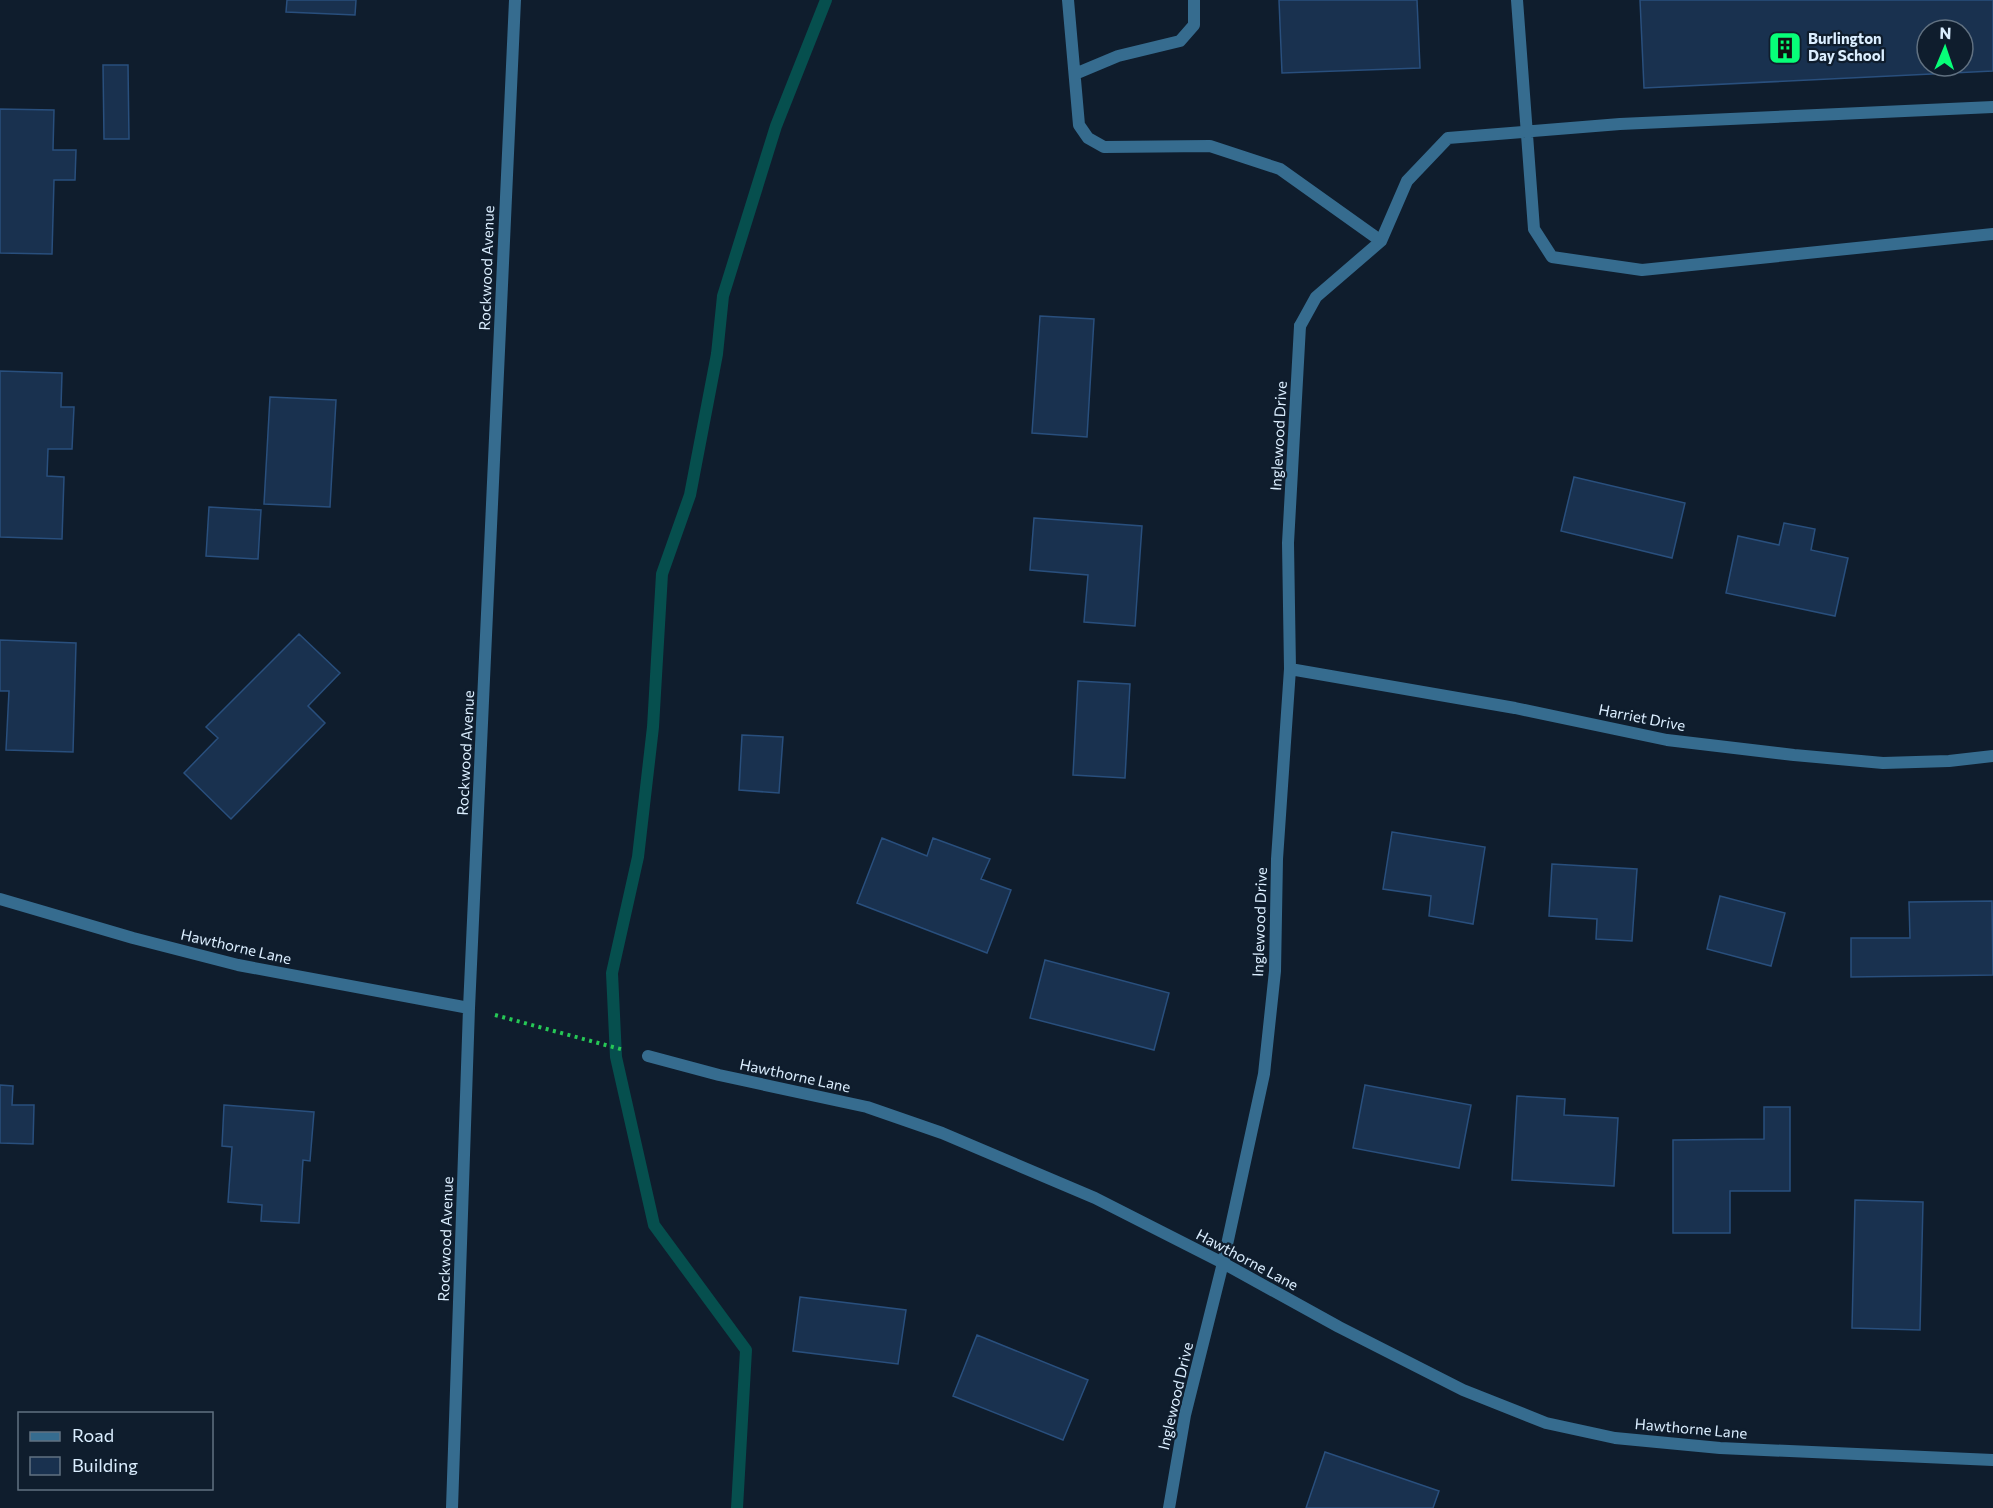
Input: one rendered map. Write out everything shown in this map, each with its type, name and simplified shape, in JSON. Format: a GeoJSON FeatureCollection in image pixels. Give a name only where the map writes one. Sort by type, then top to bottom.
{"type":"FeatureCollection","features":[{"type":"Feature","properties":{"kind":"street","name":"Rockwood Avenue"},"geometry":{"type":"LineString","coordinates":[[452,1508],[469,1008],[515,0]]}},
{"type":"Feature","properties":{"kind":"street"},"geometry":{"type":"LineString","coordinates":[[1068,0],[1079,125],[1089,138],[1104,147],[1210,147],[1280,170],[1381,241],[1407,181],[1448,138],[1620,124],[1993,107]]}},
{"type":"Feature","properties":{"kind":"street"},"geometry":{"type":"LineString","coordinates":[[1075,74],[1118,56],[1180,41],[1194,25],[1194,0]]}},
{"type":"Feature","properties":{"kind":"street"},"geometry":{"type":"LineString","coordinates":[[1517,0],[1534,229],[1552,256],[1642,270],[1993,234]]}},
{"type":"Feature","properties":{"kind":"street","name":"Inglewood Drive"},"geometry":{"type":"LineString","coordinates":[[1168,1508],[1185,1415],[1223,1263],[1265,1062],[1275,970],[1277,859],[1290,669],[1288,543],[1300,326],[1316,297],[1381,241]]}},
{"type":"Feature","properties":{"kind":"street","name":"Harriet Drive"},"geometry":{"type":"LineString","coordinates":[[1290,669],[1515,708],[1678,741],[1883,763],[1949,761],[1993,756]]}},
{"type":"Feature","properties":{"kind":"street","name":"Hawthorne Lane"},"geometry":{"type":"LineString","coordinates":[[0,899],[133,938],[238,965],[469,1008]]}},
{"type":"Feature","properties":{"kind":"street","name":"Hawthorne Lane"},"geometry":{"type":"LineString","coordinates":[[648,1056],[718,1075],[867,1107],[942,1133],[1095,1198],[1463,1390],[1546,1423],[1615,1438],[1720,1448],[1993,1460]]}},
{"type":"Feature","properties":{"kind":"path"},"geometry":{"type":"LineString","coordinates":[[497,1016],[648,1056]]}},
{"type":"Feature","properties":{"kind":"building"},"geometry":{"type":"Polygon","coordinates":[[[287,0],[356,0],[355,15],[286,12],[287,0]]]}},
{"type":"Feature","properties":{"kind":"building"},"geometry":{"type":"Polygon","coordinates":[[[1279,0],[1417,0],[1420,68],[1282,73],[1279,0]]]}},
{"type":"Feature","properties":{"kind":"building","name":"Burlington Day School"},"geometry":{"type":"Polygon","coordinates":[[[1640,0],[1993,0],[1993,71],[1975,72],[1975,18],[1915,18],[1915,75],[1644,88],[1640,0]]]}},
{"type":"Feature","properties":{"kind":"building"},"geometry":{"type":"Polygon","coordinates":[[[103,65],[128,65],[129,139],[104,139],[103,65]]]}},
{"type":"Feature","properties":{"kind":"building"},"geometry":{"type":"Polygon","coordinates":[[[0,109],[54,110],[53,150],[76,150],[75,180],[54,180],[52,254],[0,253],[0,109]]]}},
{"type":"Feature","properties":{"kind":"building"},"geometry":{"type":"Polygon","coordinates":[[[1040,316],[1094,319],[1087,437],[1032,433],[1040,316]]]}},
{"type":"Feature","properties":{"kind":"building"},"geometry":{"type":"Polygon","coordinates":[[[0,371],[62,373],[61,407],[74,407],[72,449],[48,449],[47,476],[64,477],[62,539],[0,537],[0,371]]]}},
{"type":"Feature","properties":{"kind":"building"},"geometry":{"type":"Polygon","coordinates":[[[270,397],[336,400],[330,507],[264,504],[270,397]]]}},
{"type":"Feature","properties":{"kind":"building"},"geometry":{"type":"Polygon","coordinates":[[[1574,477],[1685,503],[1672,558],[1561,531],[1574,477]]]}},
{"type":"Feature","properties":{"kind":"building"},"geometry":{"type":"Polygon","coordinates":[[[209,507],[261,510],[258,559],[206,556],[209,507]]]}},
{"type":"Feature","properties":{"kind":"building"},"geometry":{"type":"Polygon","coordinates":[[[1034,518],[1142,526],[1135,626],[1084,622],[1088,575],[1030,570],[1034,518]]]}},
{"type":"Feature","properties":{"kind":"building"},"geometry":{"type":"Polygon","coordinates":[[[1784,523],[1815,529],[1811,550],[1848,558],[1835,616],[1726,593],[1738,536],[1779,545],[1784,523]]]}},
{"type":"Feature","properties":{"kind":"building"},"geometry":{"type":"Polygon","coordinates":[[[299,634],[340,673],[308,706],[325,723],[231,819],[184,773],[218,738],[206,727],[299,634]]]}},
{"type":"Feature","properties":{"kind":"building"},"geometry":{"type":"Polygon","coordinates":[[[0,640],[76,643],[73,752],[6,750],[9,691],[0,691],[0,640]]]}},
{"type":"Feature","properties":{"kind":"building"},"geometry":{"type":"Polygon","coordinates":[[[1078,681],[1130,684],[1125,778],[1073,775],[1078,681]]]}},
{"type":"Feature","properties":{"kind":"building"},"geometry":{"type":"Polygon","coordinates":[[[742,735],[783,737],[779,793],[739,790],[742,735]]]}},
{"type":"Feature","properties":{"kind":"building"},"geometry":{"type":"Polygon","coordinates":[[[1392,832],[1485,847],[1473,924],[1429,916],[1431,896],[1383,889],[1392,832]]]}},
{"type":"Feature","properties":{"kind":"building"},"geometry":{"type":"Polygon","coordinates":[[[882,838],[927,856],[933,838],[990,859],[981,879],[1011,890],[987,953],[857,903],[882,838]]]}},
{"type":"Feature","properties":{"kind":"building"},"geometry":{"type":"Polygon","coordinates":[[[1552,864],[1637,869],[1632,941],[1596,939],[1597,919],[1549,916],[1552,864]]]}},
{"type":"Feature","properties":{"kind":"building"},"geometry":{"type":"Polygon","coordinates":[[[1720,896],[1785,913],[1771,966],[1707,949],[1720,896]]]}},
{"type":"Feature","properties":{"kind":"building"},"geometry":{"type":"Polygon","coordinates":[[[1992,901],[1993,975],[1851,977],[1851,938],[1910,938],[1909,902],[1992,901]]]}},
{"type":"Feature","properties":{"kind":"building"},"geometry":{"type":"Polygon","coordinates":[[[1045,960],[1169,993],[1154,1050],[1030,1018],[1045,960]]]}},
{"type":"Feature","properties":{"kind":"building"},"geometry":{"type":"Polygon","coordinates":[[[0,1085],[13,1086],[12,1105],[34,1105],[33,1144],[0,1143],[0,1085]]]}},
{"type":"Feature","properties":{"kind":"building"},"geometry":{"type":"Polygon","coordinates":[[[1365,1085],[1471,1105],[1459,1168],[1353,1148],[1365,1085]]]}},
{"type":"Feature","properties":{"kind":"building"},"geometry":{"type":"Polygon","coordinates":[[[1517,1096],[1565,1099],[1564,1115],[1618,1118],[1614,1186],[1512,1180],[1517,1096]]]}},
{"type":"Feature","properties":{"kind":"building"},"geometry":{"type":"Polygon","coordinates":[[[224,1105],[314,1112],[310,1161],[303,1160],[299,1223],[261,1221],[262,1205],[228,1202],[232,1147],[222,1146],[224,1105]]]}},
{"type":"Feature","properties":{"kind":"building"},"geometry":{"type":"Polygon","coordinates":[[[1764,1107],[1790,1107],[1790,1191],[1730,1191],[1730,1233],[1673,1233],[1673,1140],[1764,1139],[1764,1107]]]}},
{"type":"Feature","properties":{"kind":"building"},"geometry":{"type":"Polygon","coordinates":[[[1855,1200],[1923,1202],[1920,1330],[1852,1328],[1855,1200]]]}},
{"type":"Feature","properties":{"kind":"building"},"geometry":{"type":"Polygon","coordinates":[[[800,1297],[906,1310],[898,1364],[793,1351],[800,1297]]]}},
{"type":"Feature","properties":{"kind":"building"},"geometry":{"type":"Polygon","coordinates":[[[977,1335],[1088,1380],[1063,1440],[953,1396],[977,1335]]]}},
{"type":"Feature","properties":{"kind":"building"},"geometry":{"type":"Polygon","coordinates":[[[1325,1452],[1439,1491],[1433,1508],[1306,1508],[1325,1452]]]}},
{"type":"Feature","properties":{"kind":"waterway"},"geometry":{"type":"LineString","coordinates":[[737,1508],[746,1350],[654,1225],[616,1057],[612,973],[638,857],[653,727],[662,574],[690,495],[717,354],[723,296],[776,126],[826,0]]}},
{"type":"Feature","properties":{"kind":"place","name":"Burlington Day School"},"geometry":{"type":"Point","coordinates":[1785,48]}}]}
